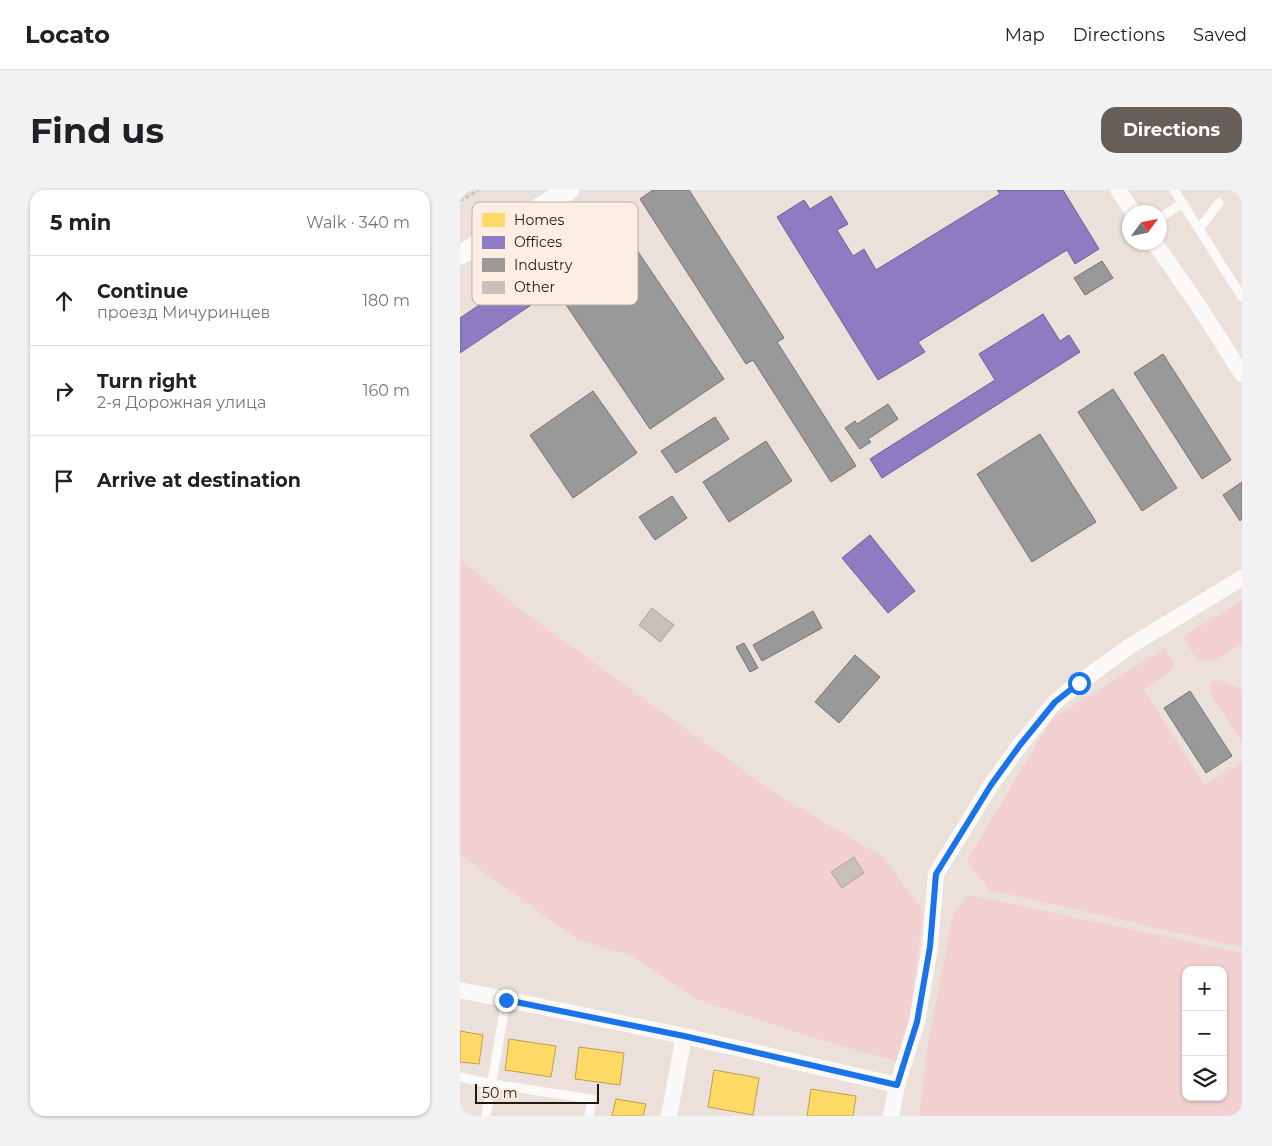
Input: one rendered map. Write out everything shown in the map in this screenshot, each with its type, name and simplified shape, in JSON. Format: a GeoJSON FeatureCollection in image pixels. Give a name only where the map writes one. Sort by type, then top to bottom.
{"type":"FeatureCollection","features":[{"type":"Feature","properties":{"kind":"street"},"geometry":{"type":"LineString","coordinates":[[549,202],[569,190]]}},
{"type":"Feature","properties":{"kind":"street"},"geometry":{"type":"LineString","coordinates":[[1118,190],[1128,205]]}},
{"type":"Feature","properties":{"kind":"street"},"geometry":{"type":"LineString","coordinates":[[460,255],[472,248]]}},
{"type":"Feature","properties":{"kind":"street"},"geometry":{"type":"LineString","coordinates":[[1160,250],[1196,302],[1242,374]]}},
{"type":"Feature","properties":{"kind":"street"},"geometry":{"type":"LineString","coordinates":[[891,1116],[897,1085],[917,1022],[930,947],[936,874],[991,785],[1055,702],[1130,646],[1242,578]]}},
{"type":"Feature","properties":{"kind":"street"},"geometry":{"type":"LineString","coordinates":[[460,990],[684,1036],[897,1085]]}},
{"type":"Feature","properties":{"kind":"street"},"geometry":{"type":"LineString","coordinates":[[669,1116],[684,1036]]}},
{"type":"Feature","properties":{"kind":"lane"},"geometry":{"type":"LineString","coordinates":[[1174,190],[1242,297]]}},
{"type":"Feature","properties":{"kind":"lane"},"geometry":{"type":"LineString","coordinates":[[1167,213],[1183,203]]}},
{"type":"Feature","properties":{"kind":"lane"},"geometry":{"type":"LineString","coordinates":[[1199,229],[1219,203]]}},
{"type":"Feature","properties":{"kind":"lane"},"geometry":{"type":"LineString","coordinates":[[486,1116],[506,1000]]}},
{"type":"Feature","properties":{"kind":"lane"},"geometry":{"type":"LineString","coordinates":[[460,1078],[592,1098],[589,1116]]}},
{"type":"Feature","properties":{"kind":"path"},"geometry":{"type":"LineString","coordinates":[[460,201],[479,190]]}},
{"type":"Feature","properties":{"kind":"shaded area"},"geometry":{"type":"Polygon","coordinates":[[[460,559],[517,607],[772,791],[883,857],[923,911],[907,1040],[896,1061],[830,1043],[699,1000],[629,955],[577,939],[460,855],[460,559]]]}},
{"type":"Feature","properties":{"kind":"shaded area"},"geometry":{"type":"Polygon","coordinates":[[[1242,600],[1242,643],[1214,660],[1202,660],[1196,657],[1183,637],[1242,600]]]}},
{"type":"Feature","properties":{"kind":"shaded area"},"geometry":{"type":"Polygon","coordinates":[[[1165,648],[1174,664],[1171,671],[1143,689],[1205,785],[1242,762],[1242,947],[989,890],[967,860],[1052,719],[1165,648]]]}},
{"type":"Feature","properties":{"kind":"shaded area"},"geometry":{"type":"Polygon","coordinates":[[[1220,680],[1242,689],[1242,742],[1212,697],[1210,684],[1220,680]]]}},
{"type":"Feature","properties":{"kind":"shaded area"},"geometry":{"type":"Polygon","coordinates":[[[969,895],[1242,953],[1242,1116],[919,1116],[929,1039],[953,914],[969,895]]]}},
{"type":"Feature","properties":{"kind":"building: Homes"},"geometry":{"type":"Polygon","coordinates":[[[460,1031],[483,1035],[479,1064],[460,1062],[460,1031]]]}},
{"type":"Feature","properties":{"kind":"building: Homes"},"geometry":{"type":"Polygon","coordinates":[[[509,1039],[556,1046],[551,1077],[505,1070],[509,1039]]]}},
{"type":"Feature","properties":{"kind":"building: Homes"},"geometry":{"type":"Polygon","coordinates":[[[579,1047],[624,1053],[620,1085],[575,1079],[579,1047]]]}},
{"type":"Feature","properties":{"kind":"building: Homes"},"geometry":{"type":"Polygon","coordinates":[[[714,1070],[759,1078],[753,1115],[708,1107],[714,1070]]]}},
{"type":"Feature","properties":{"kind":"building: Homes"},"geometry":{"type":"Polygon","coordinates":[[[811,1089],[856,1096],[853,1116],[807,1116],[811,1089]]]}},
{"type":"Feature","properties":{"kind":"building: Homes"},"geometry":{"type":"Polygon","coordinates":[[[616,1099],[646,1104],[643,1116],[612,1116],[616,1099]]]}},
{"type":"Feature","properties":{"kind":"building: Offices"},"geometry":{"type":"Polygon","coordinates":[[[997,190],[1063,190],[1099,249],[1075,264],[1067,250],[918,342],[925,352],[878,380],[777,217],[804,200],[810,209],[831,196],[848,224],[837,230],[853,256],[864,249],[876,270],[1000,194],[997,190]]]}},
{"type":"Feature","properties":{"kind":"building: Offices"},"geometry":{"type":"Polygon","coordinates":[[[479,305],[531,305],[460,353],[460,318],[479,305]]]}},
{"type":"Feature","properties":{"kind":"building: Offices"},"geometry":{"type":"Polygon","coordinates":[[[1043,314],[1060,341],[1069,335],[1080,352],[882,478],[870,459],[995,380],[979,354],[1043,314]]]}},
{"type":"Feature","properties":{"kind":"building: Offices"},"geometry":{"type":"Polygon","coordinates":[[[870,535],[915,591],[888,613],[842,558],[870,535]]]}},
{"type":"Feature","properties":{"kind":"building: Industry"},"geometry":{"type":"Polygon","coordinates":[[[653,190],[689,190],[784,338],[777,342],[856,466],[831,482],[753,360],[746,364],[640,199],[653,190]]]}},
{"type":"Feature","properties":{"kind":"building: Industry"},"geometry":{"type":"Polygon","coordinates":[[[638,252],[724,379],[650,429],[566,305],[638,305],[638,252]]]}},
{"type":"Feature","properties":{"kind":"building: Industry"},"geometry":{"type":"Polygon","coordinates":[[[1102,261],[1113,278],[1085,295],[1074,278],[1102,261]]]}},
{"type":"Feature","properties":{"kind":"building: Industry"},"geometry":{"type":"Polygon","coordinates":[[[1163,354],[1231,460],[1202,479],[1134,373],[1163,354]]]}},
{"type":"Feature","properties":{"kind":"building: Industry"},"geometry":{"type":"Polygon","coordinates":[[[1113,389],[1177,488],[1142,511],[1078,412],[1113,389]]]}},
{"type":"Feature","properties":{"kind":"building: Industry"},"geometry":{"type":"Polygon","coordinates":[[[593,391],[637,453],[573,498],[530,435],[593,391]]]}},
{"type":"Feature","properties":{"kind":"building: Industry"},"geometry":{"type":"Polygon","coordinates":[[[888,404],[898,419],[868,439],[871,442],[860,449],[845,428],[855,421],[857,424],[888,404]]]}},
{"type":"Feature","properties":{"kind":"building: Industry"},"geometry":{"type":"Polygon","coordinates":[[[715,417],[729,439],[676,473],[661,451],[715,417]]]}},
{"type":"Feature","properties":{"kind":"building: Industry"},"geometry":{"type":"Polygon","coordinates":[[[1040,434],[1096,522],[1032,562],[977,474],[1040,434]]]}},
{"type":"Feature","properties":{"kind":"building: Industry"},"geometry":{"type":"Polygon","coordinates":[[[766,441],[792,481],[729,522],[703,482],[766,441]]]}},
{"type":"Feature","properties":{"kind":"building: Industry"},"geometry":{"type":"Polygon","coordinates":[[[1242,482],[1242,519],[1240,521],[1223,495],[1242,482]]]}},
{"type":"Feature","properties":{"kind":"building: Industry"},"geometry":{"type":"Polygon","coordinates":[[[672,496],[687,518],[655,540],[639,517],[672,496]]]}},
{"type":"Feature","properties":{"kind":"building: Industry"},"geometry":{"type":"Polygon","coordinates":[[[813,611],[822,628],[762,661],[753,645],[813,611]]]}},
{"type":"Feature","properties":{"kind":"building: Industry"},"geometry":{"type":"Polygon","coordinates":[[[744,643],[758,668],[750,672],[736,647],[744,643]]]}},
{"type":"Feature","properties":{"kind":"building: Industry"},"geometry":{"type":"Polygon","coordinates":[[[855,655],[880,677],[839,723],[815,702],[855,655]]]}},
{"type":"Feature","properties":{"kind":"building: Industry"},"geometry":{"type":"Polygon","coordinates":[[[1190,691],[1232,756],[1206,773],[1164,708],[1190,691]]]}},
{"type":"Feature","properties":{"kind":"building: Other"},"geometry":{"type":"Polygon","coordinates":[[[652,608],[674,625],[660,642],[639,625],[652,608]]]}},
{"type":"Feature","properties":{"kind":"building: Other"},"geometry":{"type":"Polygon","coordinates":[[[854,857],[864,873],[842,888],[831,872],[854,857]]]}},
{"type":"Feature","properties":{"kind":"route"},"geometry":{"type":"LineString","coordinates":[[506,1000],[684,1036],[897,1085],[917,1022],[930,947],[936,874],[991,785],[1020,745],[1055,702],[1079,683]]}}]}
